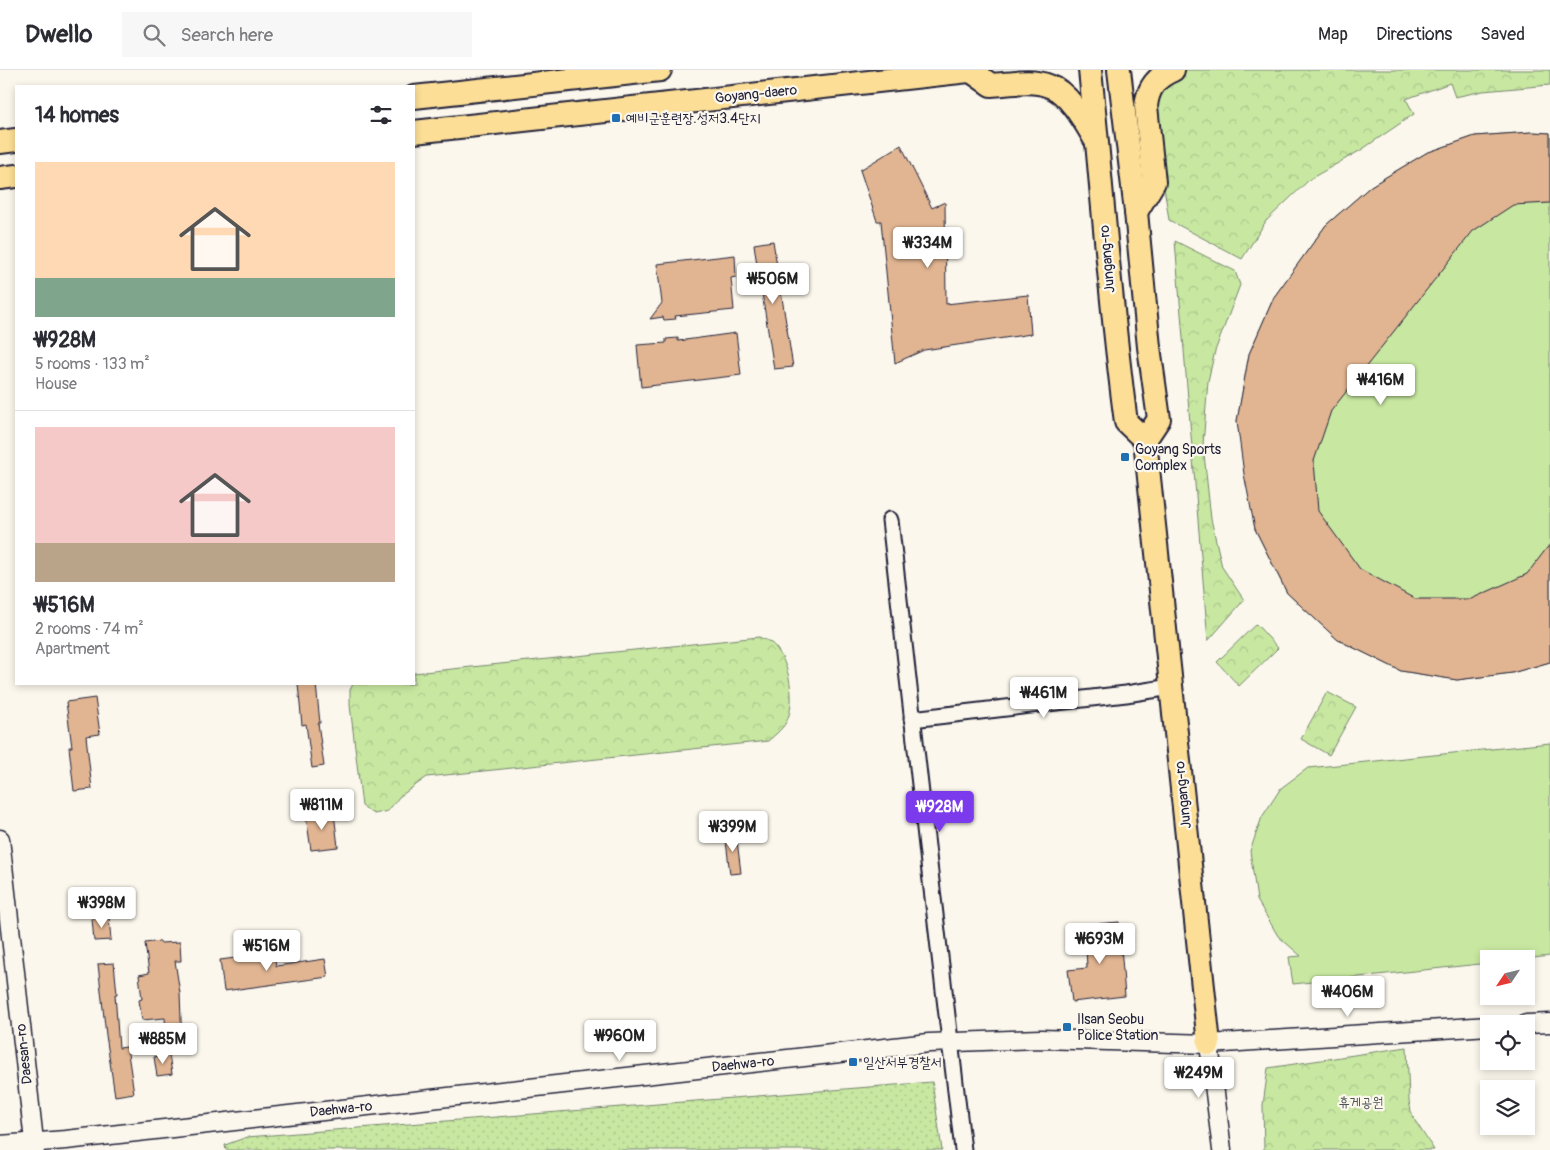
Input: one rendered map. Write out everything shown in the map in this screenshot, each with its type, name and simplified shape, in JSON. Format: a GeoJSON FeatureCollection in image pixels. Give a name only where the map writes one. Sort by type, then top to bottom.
{"type":"FeatureCollection","features":[{"type":"Feature","properties":{"kind":"main road"},"geometry":{"type":"LineString","coordinates":[[415,97],[660,70]]}},
{"type":"Feature","properties":{"kind":"main road"},"geometry":{"type":"LineString","coordinates":[[975,70],[991,85],[1027,83],[1050,86],[1066,98],[1082,118],[1098,144]]}},
{"type":"Feature","properties":{"kind":"main road","name":"Goyang-daero"},"geometry":{"type":"LineString","coordinates":[[415,132],[975,70]]}},
{"type":"Feature","properties":{"kind":"main road","name":"Jungang-ro"},"geometry":{"type":"LineString","coordinates":[[1090,70],[1107,259],[1126,422],[1144,440],[1208,1044]]}},
{"type":"Feature","properties":{"kind":"main road"},"geometry":{"type":"LineString","coordinates":[[1119,70],[1136,212],[1149,347],[1159,419],[1144,440]]}},
{"type":"Feature","properties":{"kind":"main road"},"geometry":{"type":"LineString","coordinates":[[1136,212],[1154,182],[1146,106],[1147,96],[1152,84],[1158,78],[1173,70]]}},
{"type":"Feature","properties":{"kind":"main road"},"geometry":{"type":"LineString","coordinates":[[0,142],[15,140]]}},
{"type":"Feature","properties":{"kind":"main road"},"geometry":{"type":"LineString","coordinates":[[0,178],[15,176]]}},
{"type":"Feature","properties":{"kind":"street"},"geometry":{"type":"LineString","coordinates":[[890,520],[963,1150]]}},
{"type":"Feature","properties":{"kind":"street"},"geometry":{"type":"LineString","coordinates":[[912,719],[1171,687]]}},
{"type":"Feature","properties":{"kind":"street","name":"Daesan-ro"},"geometry":{"type":"LineString","coordinates":[[0,839],[34,1146]]}},
{"type":"Feature","properties":{"kind":"street"},"geometry":{"type":"LineString","coordinates":[[1535,1024],[1550,1023]]}},
{"type":"Feature","properties":{"kind":"street","name":"Daehwa-ro"},"geometry":{"type":"LineString","coordinates":[[0,1144],[34,1146],[66,1140],[951,1042],[1041,1039],[1208,1044],[1480,1027]]}},
{"type":"Feature","properties":{"kind":"street","name":"Jungang-ro"},"geometry":{"type":"LineString","coordinates":[[1208,1044],[1222,1150]]}},
{"type":"Feature","properties":{"kind":"green space"},"geometry":{"type":"Polygon","coordinates":[[[1180,70],[1550,70],[1550,85],[1483,91],[1455,97],[1450,83],[1406,99],[1414,114],[1361,150],[1310,179],[1266,221],[1242,259],[1169,220],[1151,101],[1180,70]]]}},
{"type":"Feature","properties":{"kind":"green space"},"geometry":{"type":"Polygon","coordinates":[[[1532,132],[1550,133],[1550,662],[1512,673],[1457,680],[1401,671],[1338,640],[1287,593],[1255,529],[1237,421],[1249,354],[1274,297],[1326,225],[1371,186],[1426,153],[1475,136],[1532,132]]]}},
{"type":"Feature","properties":{"kind":"green space"},"geometry":{"type":"Polygon","coordinates":[[[1175,241],[1235,271],[1240,285],[1215,351],[1208,381],[1203,445],[1211,519],[1222,567],[1244,600],[1208,641],[1175,241]]]}},
{"type":"Feature","properties":{"kind":"green space"},"geometry":{"type":"Polygon","coordinates":[[[1256,624],[1278,648],[1239,686],[1217,662],[1256,624]]]}},
{"type":"Feature","properties":{"kind":"green space"},"geometry":{"type":"Polygon","coordinates":[[[759,637],[770,642],[782,656],[789,677],[791,699],[787,721],[768,741],[427,777],[399,797],[388,811],[374,814],[362,806],[350,705],[350,690],[352,685],[415,685],[415,673],[759,637]]]}},
{"type":"Feature","properties":{"kind":"green space"},"geometry":{"type":"Polygon","coordinates":[[[1327,692],[1356,707],[1329,755],[1301,739],[1327,692]]]}},
{"type":"Feature","properties":{"kind":"green space"},"geometry":{"type":"Polygon","coordinates":[[[1550,743],[1550,956],[1535,958],[1535,950],[1480,950],[1480,964],[1293,984],[1289,957],[1301,956],[1278,936],[1257,900],[1250,851],[1262,817],[1281,788],[1308,768],[1550,743]]]}},
{"type":"Feature","properties":{"kind":"green space","name":"휴게공원"},"geometry":{"type":"Polygon","coordinates":[[[1407,1047],[1409,1101],[1412,1116],[1434,1150],[1264,1150],[1263,1105],[1268,1068],[1407,1047]]]}},
{"type":"Feature","properties":{"kind":"green space"},"geometry":{"type":"Polygon","coordinates":[[[932,1082],[942,1150],[226,1150],[225,1145],[247,1137],[932,1082]]]}},
{"type":"Feature","properties":{"kind":"building"},"geometry":{"type":"Polygon","coordinates":[[[1532,132],[1550,133],[1550,203],[1513,205],[1473,231],[1331,411],[1314,461],[1318,511],[1360,569],[1415,599],[1471,599],[1527,574],[1550,544],[1550,662],[1512,673],[1457,680],[1401,671],[1338,640],[1287,593],[1255,529],[1244,474],[1237,421],[1249,354],[1274,297],[1326,225],[1371,186],[1426,153],[1475,136],[1532,132]]]}},
{"type":"Feature","properties":{"kind":"building"},"geometry":{"type":"Polygon","coordinates":[[[901,145],[932,208],[945,202],[946,304],[1028,295],[1031,334],[924,350],[895,363],[881,221],[877,221],[860,170],[901,145]]]}},
{"type":"Feature","properties":{"kind":"building"},"geometry":{"type":"Polygon","coordinates":[[[773,241],[793,367],[774,369],[754,244],[773,241]]]}},
{"type":"Feature","properties":{"kind":"building"},"geometry":{"type":"Polygon","coordinates":[[[735,255],[736,277],[731,278],[734,310],[675,316],[676,319],[664,320],[663,317],[650,319],[662,303],[657,264],[735,255]]]}},
{"type":"Feature","properties":{"kind":"building"},"geometry":{"type":"Polygon","coordinates":[[[736,333],[741,375],[641,387],[637,345],[666,343],[666,339],[678,338],[678,341],[736,333]]]}},
{"type":"Feature","properties":{"kind":"building"},"geometry":{"type":"Polygon","coordinates":[[[298,685],[316,685],[320,723],[318,723],[324,766],[312,768],[306,724],[302,725],[298,685]]]}},
{"type":"Feature","properties":{"kind":"building"},"geometry":{"type":"Polygon","coordinates":[[[95,698],[100,734],[86,736],[92,789],[74,791],[69,747],[72,747],[66,702],[95,698]]]}},
{"type":"Feature","properties":{"kind":"building"},"geometry":{"type":"Polygon","coordinates":[[[334,813],[338,847],[311,850],[306,816],[334,813]]]}},
{"type":"Feature","properties":{"kind":"building"},"geometry":{"type":"Polygon","coordinates":[[[736,832],[741,873],[730,874],[725,833],[736,832]]]}},
{"type":"Feature","properties":{"kind":"building"},"geometry":{"type":"Polygon","coordinates":[[[109,917],[111,940],[94,941],[92,919],[109,917]]]}},
{"type":"Feature","properties":{"kind":"building"},"geometry":{"type":"Polygon","coordinates":[[[1119,922],[1125,996],[1072,1002],[1068,970],[1087,968],[1085,925],[1119,922]]]}},
{"type":"Feature","properties":{"kind":"building"},"geometry":{"type":"Polygon","coordinates":[[[160,941],[160,943],[180,942],[181,961],[175,961],[180,993],[182,1045],[167,1046],[165,1018],[142,1020],[139,1000],[142,999],[139,975],[149,973],[145,943],[160,941]]]}},
{"type":"Feature","properties":{"kind":"building"},"geometry":{"type":"Polygon","coordinates":[[[274,953],[276,966],[325,959],[328,977],[224,991],[220,960],[274,953]]]}},
{"type":"Feature","properties":{"kind":"building"},"geometry":{"type":"Polygon","coordinates":[[[114,963],[119,1048],[127,1047],[134,1093],[115,1096],[98,964],[114,963]]]}},
{"type":"Feature","properties":{"kind":"building"},"geometry":{"type":"Polygon","coordinates":[[[169,1054],[172,1074],[157,1076],[154,1057],[169,1054]]]}},
{"type":"Feature","properties":{"kind":"place","name":"예비군훈련장.성저3.4단지"},"geometry":{"type":"Point","coordinates":[616,118]}},
{"type":"Feature","properties":{"kind":"place","name":"Goyang Sports Complex"},"geometry":{"type":"Point","coordinates":[1125,457]}},
{"type":"Feature","properties":{"kind":"place","name":"Ilsan Seobu Police Station"},"geometry":{"type":"Point","coordinates":[1067,1027]}},
{"type":"Feature","properties":{"kind":"place","name":"일산서부경찰서"},"geometry":{"type":"Point","coordinates":[853,1062]}}]}
